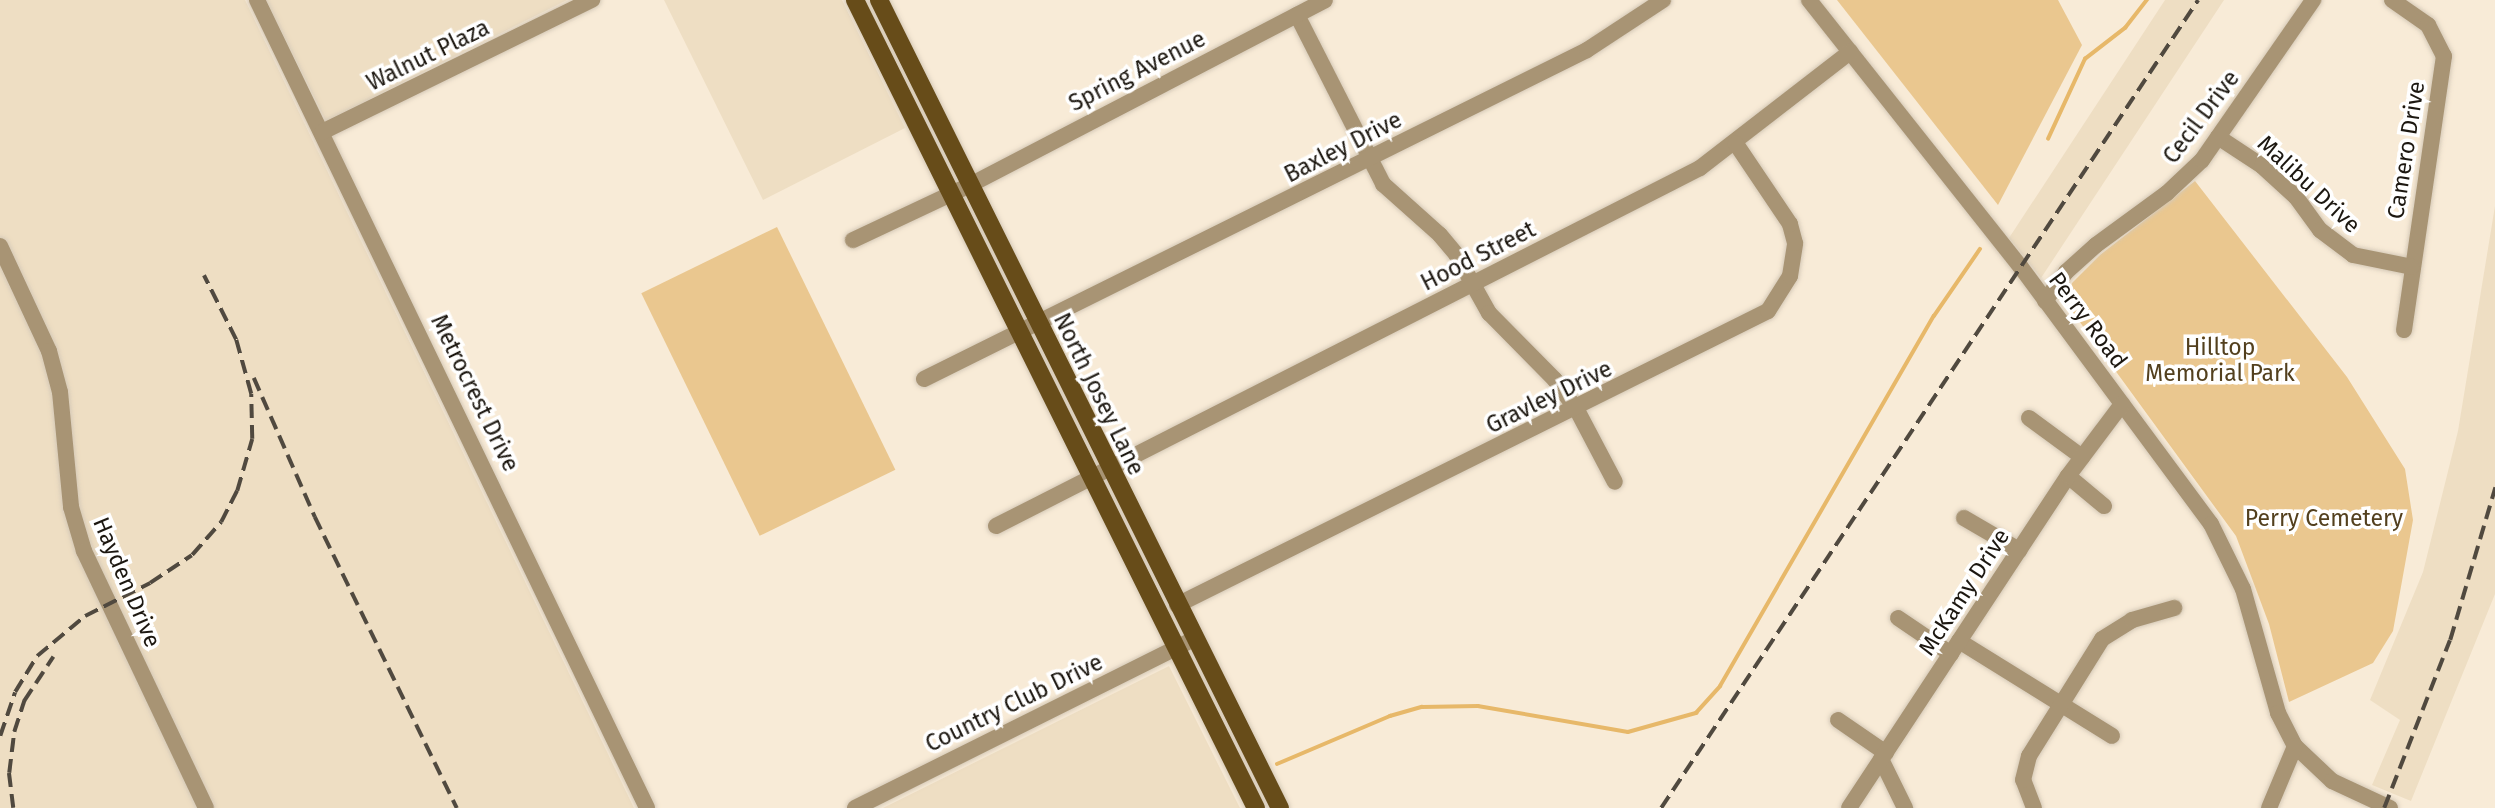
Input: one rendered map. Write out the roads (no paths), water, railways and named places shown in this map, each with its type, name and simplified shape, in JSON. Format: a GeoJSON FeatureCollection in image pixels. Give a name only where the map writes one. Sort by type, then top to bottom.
{"type":"FeatureCollection","features":[{"type":"Feature","properties":{"kind":"main road","name":"North Josey Lane"},"geometry":{"type":"LineString","coordinates":[[855,0],[1089,477],[1256,808]]}},
{"type":"Feature","properties":{"kind":"main road","name":"North Josey Lane"},"geometry":{"type":"LineString","coordinates":[[878,0],[1107,468],[1280,808]]}},
{"type":"Feature","properties":{"kind":"street","name":"Metrocrest Drive"},"geometry":{"type":"LineString","coordinates":[[257,0],[647,808]]}},
{"type":"Feature","properties":{"kind":"street","name":"Walnut Plaza"},"geometry":{"type":"LineString","coordinates":[[322,132],[592,0]]}},
{"type":"Feature","properties":{"kind":"street","name":"Spring Avenue"},"geometry":{"type":"LineString","coordinates":[[853,240],[970,185],[1325,0]]}},
{"type":"Feature","properties":{"kind":"street","name":"Baxley Drive"},"geometry":{"type":"LineString","coordinates":[[925,379],[1020,335],[1587,50],[1663,0]]}},
{"type":"Feature","properties":{"kind":"street","name":"Perry Road"},"geometry":{"type":"LineString","coordinates":[[1809,0],[2045,301],[2211,524],[2230,557],[2278,713],[2295,746],[2332,781],[2390,808]]}},
{"type":"Feature","properties":{"kind":"street","name":"Cecil Drive"},"geometry":{"type":"LineString","coordinates":[[2045,301],[2066,272],[2096,245],[2186,176],[2218,136],[2313,0]]}},
{"type":"Feature","properties":{"kind":"street","name":"Camero Drive"},"geometry":{"type":"LineString","coordinates":[[2392,0],[2428,25],[2444,56],[2404,330]]}},
{"type":"Feature","properties":{"kind":"street"},"geometry":{"type":"LineString","coordinates":[[1297,16],[1370,158],[1394,197],[1440,235],[1496,321],[1539,361],[1577,410],[1615,482]]}},
{"type":"Feature","properties":{"kind":"street","name":"Hood Street"},"geometry":{"type":"LineString","coordinates":[[996,526],[1700,168],[1736,144],[1850,52]]}},
{"type":"Feature","properties":{"kind":"street","name":"Malibu Drive"},"geometry":{"type":"LineString","coordinates":[[2218,136],[2262,166],[2296,197],[2320,230],[2353,255],[2412,267]]}},
{"type":"Feature","properties":{"kind":"street","name":"Gravley Drive"},"geometry":{"type":"LineString","coordinates":[[1177,605],[1577,410],[1768,312],[1782,295],[1794,260],[1790,223],[1736,144]]}},
{"type":"Feature","properties":{"kind":"street","name":"Hayden Drive"},"geometry":{"type":"LineString","coordinates":[[0,246],[52,363],[60,392],[71,507],[84,551],[206,808]]}},
{"type":"Feature","properties":{"kind":"street","name":"McKamy Drive"},"geometry":{"type":"LineString","coordinates":[[1849,808],[2068,477],[2122,404]]}},
{"type":"Feature","properties":{"kind":"street"},"geometry":{"type":"LineString","coordinates":[[2029,418],[2082,457]]}},
{"type":"Feature","properties":{"kind":"street"},"geometry":{"type":"LineString","coordinates":[[2068,477],[2105,506]]}},
{"type":"Feature","properties":{"kind":"street"},"geometry":{"type":"LineString","coordinates":[[1964,518],[2019,550]]}},
{"type":"Feature","properties":{"kind":"street"},"geometry":{"type":"LineString","coordinates":[[2034,808],[2023,780],[2024,768],[2102,639],[2132,620],[2174,608]]}},
{"type":"Feature","properties":{"kind":"street"},"geometry":{"type":"LineString","coordinates":[[1898,618],[2112,736]]}},
{"type":"Feature","properties":{"kind":"street","name":"Country Club Drive"},"geometry":{"type":"LineString","coordinates":[[855,808],[1194,639]]}},
{"type":"Feature","properties":{"kind":"street"},"geometry":{"type":"LineString","coordinates":[[1838,720],[1884,756],[1905,808]]}},
{"type":"Feature","properties":{"kind":"street"},"geometry":{"type":"LineString","coordinates":[[2269,808],[2295,746]]}},
{"type":"Feature","properties":{"kind":"waterway"},"geometry":{"type":"LineString","coordinates":[[2048,139],[2085,59],[2125,28],[2147,0]]}},
{"type":"Feature","properties":{"kind":"waterway"},"geometry":{"type":"LineString","coordinates":[[1277,764],[1390,716],[1422,707],[1478,706],[1628,732],[1696,713],[1720,686],[1934,316],[1980,249]]}},
{"type":"Feature","properties":{"kind":"railway"},"geometry":{"type":"LineString","coordinates":[[1661,808],[2198,0]]}},
{"type":"Feature","properties":{"kind":"railway"},"geometry":{"type":"LineString","coordinates":[[0,736],[15,692],[37,656],[85,616],[150,583],[192,555],[221,522],[237,491],[252,439],[251,394],[236,340],[204,276]]}},
{"type":"Feature","properties":{"kind":"railway"},"geometry":{"type":"LineString","coordinates":[[254,378],[315,517],[457,808]]}},
{"type":"Feature","properties":{"kind":"railway"},"geometry":{"type":"LineString","coordinates":[[2384,808],[2450,640],[2495,488]]}},
{"type":"Feature","properties":{"kind":"railway"},"geometry":{"type":"LineString","coordinates":[[13,808],[9,773],[14,732],[24,701],[53,657]]}},
{"type":"Feature","properties":{"kind":"park label","name":"Hilltop Memorial Park"},"geometry":{"type":"Point","coordinates":[2220,360]}},
{"type":"Feature","properties":{"kind":"park label","name":"Perry Cemetery"},"geometry":{"type":"Point","coordinates":[2324,518]}}]}
